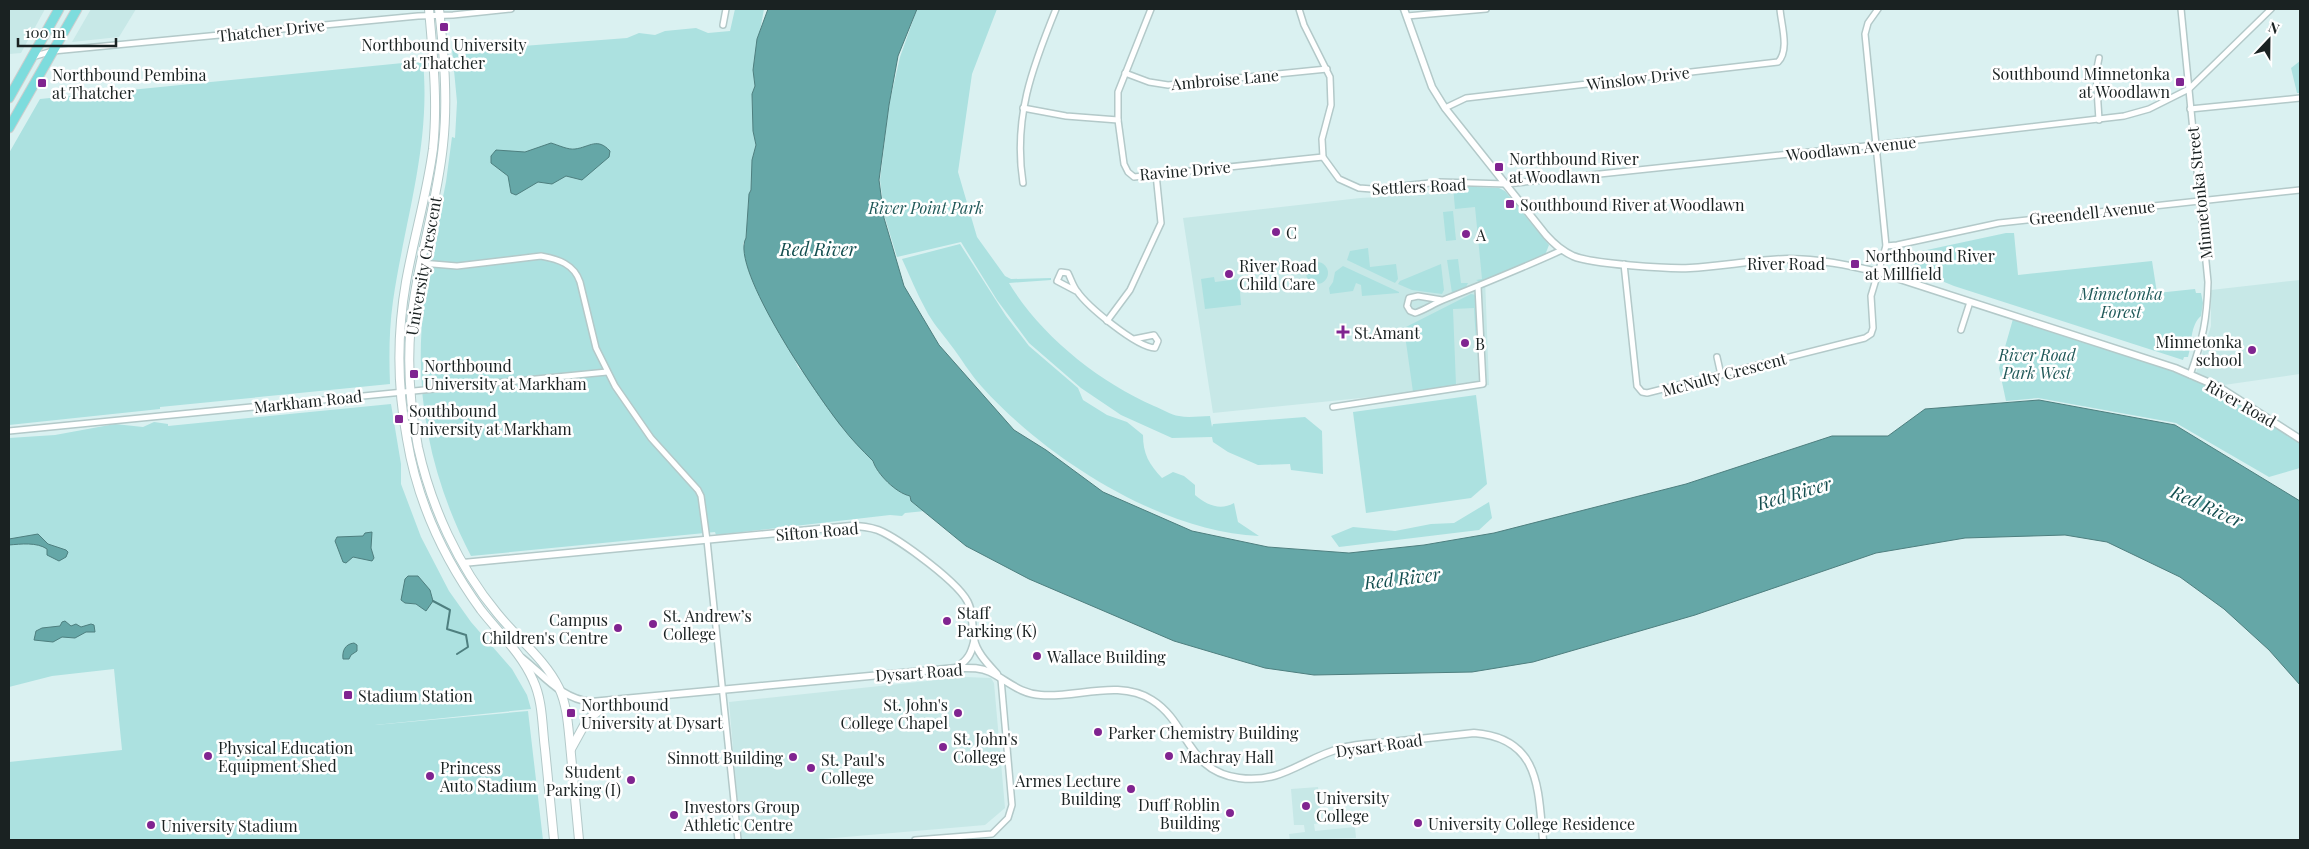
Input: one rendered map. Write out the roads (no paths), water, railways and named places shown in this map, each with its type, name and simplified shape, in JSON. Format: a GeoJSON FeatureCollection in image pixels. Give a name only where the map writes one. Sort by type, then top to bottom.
{"type":"FeatureCollection","features":[{"type":"Feature","properties":{"kind":"main road"},"geometry":{"type":"LineString","coordinates":[[9,98],[59,9]]}},
{"type":"Feature","properties":{"kind":"main road"},"geometry":{"type":"LineString","coordinates":[[9,128],[78,9]]}},
{"type":"Feature","properties":{"kind":"main road","name":"University Crescent"},"geometry":{"type":"LineString","coordinates":[[429,12],[436,90],[434,134],[402,311],[399,351],[400,392],[412,464],[426,509],[442,546],[463,584],[482,611],[522,658],[540,700],[554,840]]}},
{"type":"Feature","properties":{"kind":"main road","name":"University Crescent"},"geometry":{"type":"LineString","coordinates":[[439,12],[446,85],[445,127],[440,169],[421,262],[410,334],[410,391],[419,448],[427,480],[443,522],[463,563],[496,613],[549,672],[560,691],[566,708],[579,840]]}},
{"type":"Feature","properties":{"kind":"main road"},"geometry":{"type":"LineString","coordinates":[[570,751],[587,720],[610,702]]}},
{"type":"Feature","properties":{"kind":"street","name":"Thatcher Drive"},"geometry":{"type":"LineString","coordinates":[[32,56],[53,51],[429,12],[511,9]]}},
{"type":"Feature","properties":{"kind":"street"},"geometry":{"type":"LineString","coordinates":[[722,25],[726,9]]}},
{"type":"Feature","properties":{"kind":"street"},"geometry":{"type":"LineString","coordinates":[[1023,183],[1020,163],[1020,121],[1034,64],[1056,9]]}},
{"type":"Feature","properties":{"kind":"street","name":"Ravine Drive"},"geometry":{"type":"LineString","coordinates":[[1151,9],[1117,98],[1124,164],[1128,172],[1134,177],[1323,157]]}},
{"type":"Feature","properties":{"kind":"street"},"geometry":{"type":"LineString","coordinates":[[1298,9],[1304,25],[1327,69],[1332,93],[1330,112],[1322,139],[1323,157]]}},
{"type":"Feature","properties":{"kind":"street","name":"River Road"},"geometry":{"type":"LineString","coordinates":[[1404,9],[1432,88],[1445,108],[1546,235],[1562,250],[1583,259],[1624,264],[1688,268],[1764,260],[1812,260],[1843,264],[1878,272],[2190,374],[2219,387],[2248,404],[2300,439]]}},
{"type":"Feature","properties":{"kind":"street"},"geometry":{"type":"LineString","coordinates":[[1407,16],[1486,9]]}},
{"type":"Feature","properties":{"kind":"street","name":"Winslow Drive"},"geometry":{"type":"LineString","coordinates":[[1445,108],[1466,98],[1778,62],[1782,58],[1784,49],[1780,9]]}},
{"type":"Feature","properties":{"kind":"street"},"geometry":{"type":"LineString","coordinates":[[1878,9],[1868,23],[1865,34],[1886,246]]}},
{"type":"Feature","properties":{"kind":"street","name":"Minnetonka Street"},"geometry":{"type":"LineString","coordinates":[[2180,9],[2208,282],[2207,319],[2202,343],[2190,374]]}},
{"type":"Feature","properties":{"kind":"street","name":"Woodlawn Avenue"},"geometry":{"type":"LineString","coordinates":[[1506,184],[1875,146],[2099,120],[2149,109],[2189,89],[2271,9]]}},
{"type":"Feature","properties":{"kind":"street"},"geometry":{"type":"LineString","coordinates":[[2099,58],[2096,73],[2099,120]]}},
{"type":"Feature","properties":{"kind":"street","name":"Ambroise Lane"},"geometry":{"type":"LineString","coordinates":[[1126,73],[1149,82],[1177,85],[1327,69]]}},
{"type":"Feature","properties":{"kind":"street"},"geometry":{"type":"LineString","coordinates":[[2190,109],[2300,98]]}},
{"type":"Feature","properties":{"kind":"street"},"geometry":{"type":"LineString","coordinates":[[1023,108],[1066,116],[1118,120]]}},
{"type":"Feature","properties":{"kind":"street","name":"Settlers Road"},"geometry":{"type":"LineString","coordinates":[[1323,157],[1339,179],[1359,188],[1372,189],[1454,182],[1506,184]]}},
{"type":"Feature","properties":{"kind":"street"},"geometry":{"type":"LineString","coordinates":[[1107,320],[1130,290],[1161,223],[1156,174]]}},
{"type":"Feature","properties":{"kind":"street","name":"Greendell Avenue"},"geometry":{"type":"LineString","coordinates":[[1886,246],[1999,223],[2300,190]]}},
{"type":"Feature","properties":{"kind":"street","name":"McNulty Crescent"},"geometry":{"type":"LineString","coordinates":[[1624,264],[1639,389],[1652,393],[1865,338],[1871,334],[1873,328],[1871,296],[1886,246]]}},
{"type":"Feature","properties":{"kind":"street"},"geometry":{"type":"LineString","coordinates":[[1442,300],[1418,296],[1409,298],[1407,306],[1415,313],[1426,310],[1442,300],[1478,287],[1562,250]]}},
{"type":"Feature","properties":{"kind":"street"},"geometry":{"type":"LineString","coordinates":[[421,262],[457,266],[541,256],[553,258],[570,266],[576,272],[580,282],[593,338],[607,372],[643,429],[702,496],[705,541],[738,840]]}},
{"type":"Feature","properties":{"kind":"street"},"geometry":{"type":"LineString","coordinates":[[1333,406],[1483,384],[1478,287]]}},
{"type":"Feature","properties":{"kind":"street"},"geometry":{"type":"LineString","coordinates":[[1076,291],[1107,320],[1134,339]]}},
{"type":"Feature","properties":{"kind":"street"},"geometry":{"type":"LineString","coordinates":[[1961,330],[1970,302]]}},
{"type":"Feature","properties":{"kind":"street"},"geometry":{"type":"LineString","coordinates":[[1717,357],[1721,375]]}},
{"type":"Feature","properties":{"kind":"street","name":"Markham Road"},"geometry":{"type":"LineString","coordinates":[[9,431],[607,372]]}},
{"type":"Feature","properties":{"kind":"street","name":"Sifton Road"},"geometry":{"type":"LineString","coordinates":[[463,563],[866,526],[892,537],[951,581],[965,596],[969,604],[974,642],[986,662],[1001,679]]}},
{"type":"Feature","properties":{"kind":"street"},"geometry":{"type":"LineString","coordinates":[[956,668],[966,661],[971,654],[974,642]]}},
{"type":"Feature","properties":{"kind":"street","name":"Dysart Road"},"geometry":{"type":"LineString","coordinates":[[522,658],[560,691],[582,701],[610,702],[956,668],[979,668],[1019,690],[1039,695],[1069,695],[1118,690],[1134,691],[1151,699],[1166,710],[1187,743],[1210,768],[1238,778],[1279,776],[1322,754],[1344,747],[1474,733],[1491,734],[1505,739],[1518,748],[1526,757],[1536,777],[1543,840]]}},
{"type":"Feature","properties":{"kind":"street"},"geometry":{"type":"LineString","coordinates":[[915,840],[992,834],[1008,818],[1012,805],[1001,679]]}},
{"type":"Feature","properties":{"kind":"water","name":"Red River"},"geometry":{"type":"Polygon","coordinates":[[[768,9],[917,9],[898,56],[879,180],[884,218],[904,286],[939,345],[1014,430],[1046,450],[1103,492],[1192,531],[1268,547],[1349,553],[1424,545],[1494,533],[1686,484],[1832,436],[1888,436],[1925,409],[2039,400],[2175,425],[2300,501],[2300,685],[2269,650],[2224,609],[2180,577],[2107,542],[2065,535],[1965,538],[1876,553],[1695,615],[1533,662],[1472,672],[1314,675],[1265,668],[1174,641],[1029,579],[966,546],[911,501],[910,496],[899,491],[878,472],[873,461],[845,431],[815,390],[779,334],[763,304],[744,254],[749,194],[751,190],[752,160],[756,145],[753,131],[752,94],[755,86],[753,70],[757,39],[768,9]]]}},
{"type":"Feature","properties":{"kind":"water"},"geometry":{"type":"Polygon","coordinates":[[[551,143],[572,149],[601,144],[610,151],[609,157],[582,180],[566,176],[552,184],[538,182],[516,195],[511,193],[508,176],[491,163],[491,156],[496,150],[525,152],[551,143]]]}},
{"type":"Feature","properties":{"kind":"water"},"geometry":{"type":"Polygon","coordinates":[[[372,532],[371,548],[374,558],[372,561],[353,557],[346,563],[343,562],[335,541],[337,537],[363,536],[365,533],[372,532]]]}},
{"type":"Feature","properties":{"kind":"water"},"geometry":{"type":"Polygon","coordinates":[[[38,534],[48,544],[66,550],[68,552],[66,557],[59,561],[47,555],[47,549],[39,545],[9,545],[9,539],[38,534]]]}},
{"type":"Feature","properties":{"kind":"water"},"geometry":{"type":"Polygon","coordinates":[[[408,576],[418,576],[430,590],[433,601],[426,611],[416,604],[405,603],[401,600],[405,579],[408,576]]]}},
{"type":"Feature","properties":{"kind":"water"},"geometry":{"type":"Polygon","coordinates":[[[65,621],[71,626],[76,624],[81,627],[94,625],[95,632],[86,632],[75,638],[62,637],[53,642],[34,640],[36,631],[42,628],[60,626],[65,621]]]}},
{"type":"Feature","properties":{"kind":"water"},"geometry":{"type":"Polygon","coordinates":[[[354,643],[357,645],[357,651],[349,659],[343,659],[345,648],[354,643]]]}},
{"type":"Feature","properties":{"kind":"waterway"},"geometry":{"type":"LineString","coordinates":[[433,601],[450,610],[447,629],[466,635],[468,647],[457,654]]}},
{"type":"Feature","properties":{"kind":"place","name":"Northbound University at Thatcher"},"geometry":{"type":"Point","coordinates":[444,27]}},
{"type":"Feature","properties":{"kind":"place","name":"Southbound Minnetonka at Woodlawn"},"geometry":{"type":"Point","coordinates":[2180,82]}},
{"type":"Feature","properties":{"kind":"place","name":"Northbound Pembina at Thatcher"},"geometry":{"type":"Point","coordinates":[42,83]}},
{"type":"Feature","properties":{"kind":"place","name":"Northbound River at Woodlawn"},"geometry":{"type":"Point","coordinates":[1499,167]}},
{"type":"Feature","properties":{"kind":"place","name":"Southbound River at Woodlawn"},"geometry":{"type":"Point","coordinates":[1510,204]}},
{"type":"Feature","properties":{"kind":"place","name":"C"},"geometry":{"type":"Point","coordinates":[1276,232]}},
{"type":"Feature","properties":{"kind":"place","name":"A"},"geometry":{"type":"Point","coordinates":[1466,234]}},
{"type":"Feature","properties":{"kind":"place","name":"Northbound River at Millfield"},"geometry":{"type":"Point","coordinates":[1855,264]}},
{"type":"Feature","properties":{"kind":"place","name":"River Road Child Care"},"geometry":{"type":"Point","coordinates":[1229,274]}},
{"type":"Feature","properties":{"kind":"place","name":"St.Amant"},"geometry":{"type":"Point","coordinates":[1343,332]}},
{"type":"Feature","properties":{"kind":"place","name":"B"},"geometry":{"type":"Point","coordinates":[1465,343]}},
{"type":"Feature","properties":{"kind":"place","name":"Minnetonka school"},"geometry":{"type":"Point","coordinates":[2252,350]}},
{"type":"Feature","properties":{"kind":"place","name":"Northbound University at Markham"},"geometry":{"type":"Point","coordinates":[414,374]}},
{"type":"Feature","properties":{"kind":"place","name":"Southbound University at Markham"},"geometry":{"type":"Point","coordinates":[399,419]}},
{"type":"Feature","properties":{"kind":"place","name":"Staff Parking (K)"},"geometry":{"type":"Point","coordinates":[947,621]}},
{"type":"Feature","properties":{"kind":"place","name":"St. Andrew’s College"},"geometry":{"type":"Point","coordinates":[653,624]}},
{"type":"Feature","properties":{"kind":"place","name":"Campus Children's Centre"},"geometry":{"type":"Point","coordinates":[618,628]}},
{"type":"Feature","properties":{"kind":"place","name":"Wallace Building"},"geometry":{"type":"Point","coordinates":[1037,656]}},
{"type":"Feature","properties":{"kind":"place","name":"Stadium Station"},"geometry":{"type":"Point","coordinates":[348,695]}},
{"type":"Feature","properties":{"kind":"place","name":"Northbound University at Dysart"},"geometry":{"type":"Point","coordinates":[571,713]}},
{"type":"Feature","properties":{"kind":"place","name":"St. John's College Chapel"},"geometry":{"type":"Point","coordinates":[958,713]}},
{"type":"Feature","properties":{"kind":"place","name":"Parker Chemistry Building"},"geometry":{"type":"Point","coordinates":[1098,732]}},
{"type":"Feature","properties":{"kind":"place","name":"St. John's College"},"geometry":{"type":"Point","coordinates":[943,747]}},
{"type":"Feature","properties":{"kind":"place","name":"Physical Education Equipment Shed"},"geometry":{"type":"Point","coordinates":[208,756]}},
{"type":"Feature","properties":{"kind":"place","name":"Machray Hall"},"geometry":{"type":"Point","coordinates":[1169,756]}},
{"type":"Feature","properties":{"kind":"place","name":"Sinnott Building"},"geometry":{"type":"Point","coordinates":[793,757]}},
{"type":"Feature","properties":{"kind":"place","name":"St. Paul's College"},"geometry":{"type":"Point","coordinates":[811,768]}},
{"type":"Feature","properties":{"kind":"place","name":"Princess Auto Stadium"},"geometry":{"type":"Point","coordinates":[430,776]}},
{"type":"Feature","properties":{"kind":"place","name":"Student Parking (I)"},"geometry":{"type":"Point","coordinates":[631,780]}},
{"type":"Feature","properties":{"kind":"place","name":"Armes Lecture Building"},"geometry":{"type":"Point","coordinates":[1131,789]}},
{"type":"Feature","properties":{"kind":"place","name":"University College"},"geometry":{"type":"Point","coordinates":[1306,806]}},
{"type":"Feature","properties":{"kind":"place","name":"Duff Roblin Building"},"geometry":{"type":"Point","coordinates":[1230,813]}},
{"type":"Feature","properties":{"kind":"place","name":"Investors Group Athletic Centre"},"geometry":{"type":"Point","coordinates":[674,815]}},
{"type":"Feature","properties":{"kind":"place","name":"University College Residence"},"geometry":{"type":"Point","coordinates":[1418,823]}},
{"type":"Feature","properties":{"kind":"place","name":"University Stadium"},"geometry":{"type":"Point","coordinates":[151,825]}},
{"type":"Feature","properties":{"kind":"park label","name":"River Point Park"},"geometry":{"type":"Point","coordinates":[926,207]}},
{"type":"Feature","properties":{"kind":"park label","name":"Minnetonka Forest"},"geometry":{"type":"Point","coordinates":[2121,302]}},
{"type":"Feature","properties":{"kind":"park label","name":"River Road Park West"},"geometry":{"type":"Point","coordinates":[2037,363]}}]}
